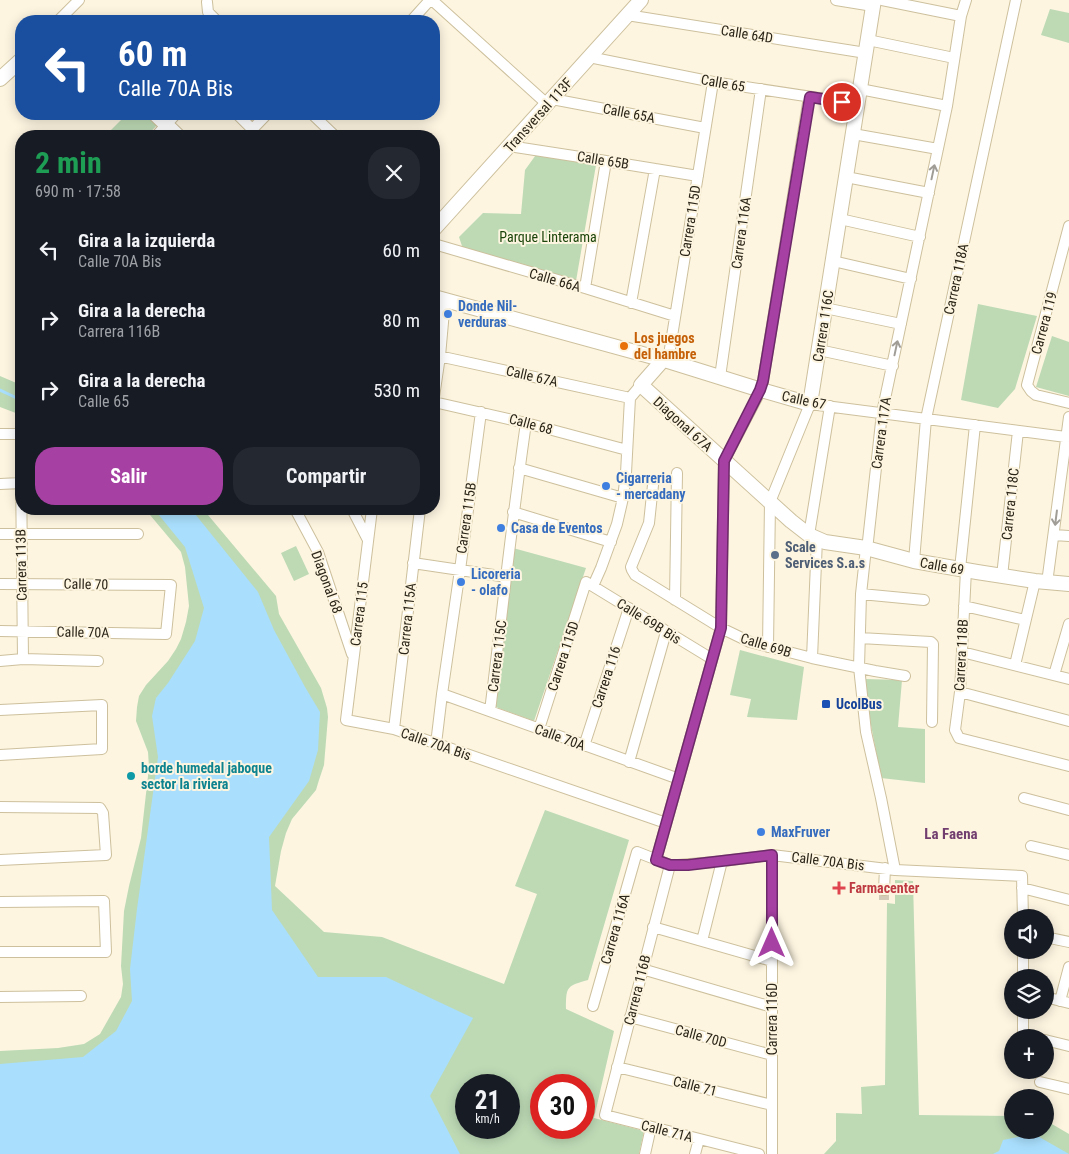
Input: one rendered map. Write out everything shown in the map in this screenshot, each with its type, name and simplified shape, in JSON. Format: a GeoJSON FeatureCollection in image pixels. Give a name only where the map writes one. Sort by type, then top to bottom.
{"type":"FeatureCollection","features":[{"type":"Feature","properties":{"kind":"street"},"geometry":{"type":"LineString","coordinates":[[64,15],[79,0]]}},
{"type":"Feature","properties":{"kind":"street"},"geometry":{"type":"LineString","coordinates":[[417,15],[431,0],[549,102]]}},
{"type":"Feature","properties":{"kind":"street","name":"Transversal 113F"},"geometry":{"type":"LineString","coordinates":[[440,222],[641,0]]}},
{"type":"Feature","properties":{"kind":"street"},"geometry":{"type":"LineString","coordinates":[[836,0],[876,2],[961,16]]}},
{"type":"Feature","properties":{"kind":"street","name":"Carrera 117A"},"geometry":{"type":"LineString","coordinates":[[884,890],[890,869],[881,798],[866,732],[859,667],[861,594],[882,413],[947,106],[961,16],[966,0]]}},
{"type":"Feature","properties":{"kind":"street","name":"Carrera 118A"},"geometry":{"type":"LineString","coordinates":[[914,561],[926,419],[1016,0]]}},
{"type":"Feature","properties":{"kind":"street"},"geometry":{"type":"LineString","coordinates":[[207,2],[208,12],[211,15]]}},
{"type":"Feature","properties":{"kind":"street","name":"Carrera 116C"},"geometry":{"type":"LineString","coordinates":[[768,647],[770,502],[810,404],[867,46],[876,2]]}},
{"type":"Feature","properties":{"kind":"street","name":"Calle 64D"},"geometry":{"type":"LineString","coordinates":[[628,15],[954,58]]}},
{"type":"Feature","properties":{"kind":"street","name":"Calle 65"},"geometry":{"type":"LineString","coordinates":[[590,57],[712,82],[858,104]]}},
{"type":"Feature","properties":{"kind":"street"},"geometry":{"type":"LineString","coordinates":[[0,79],[15,65]]}},
{"type":"Feature","properties":{"kind":"street","name":"Carrera 115D"},"geometry":{"type":"LineString","coordinates":[[666,360],[675,316],[712,82]]}},
{"type":"Feature","properties":{"kind":"street","name":"Carrera 116A"},"geometry":{"type":"LineString","coordinates":[[720,377],[762,89]]}},
{"type":"Feature","properties":{"kind":"street"},"geometry":{"type":"LineString","coordinates":[[860,89],[947,106]]}},
{"type":"Feature","properties":{"kind":"street"},"geometry":{"type":"LineString","coordinates":[[656,860],[721,628],[724,461],[763,381],[810,97]]}},
{"type":"Feature","properties":{"kind":"street","name":"Calle 65A"},"geometry":{"type":"LineString","coordinates":[[549,102],[705,128]]}},
{"type":"Feature","properties":{"kind":"street"},"geometry":{"type":"LineString","coordinates":[[161,120],[171,130]]}},
{"type":"Feature","properties":{"kind":"street"},"geometry":{"type":"LineString","coordinates":[[161,130],[171,120]]}},
{"type":"Feature","properties":{"kind":"street"},"geometry":{"type":"LineString","coordinates":[[252,130],[261,120]]}},
{"type":"Feature","properties":{"kind":"street"},"geometry":{"type":"LineString","coordinates":[[321,120],[330,130]]}},
{"type":"Feature","properties":{"kind":"street"},"geometry":{"type":"LineString","coordinates":[[853,134],[938,149]]}},
{"type":"Feature","properties":{"kind":"street","name":"Calle 65B"},"geometry":{"type":"LineString","coordinates":[[509,146],[698,176]]}},
{"type":"Feature","properties":{"kind":"street"},"geometry":{"type":"LineString","coordinates":[[585,288],[606,160]]}},
{"type":"Feature","properties":{"kind":"street"},"geometry":{"type":"LineString","coordinates":[[631,302],[655,169]]}},
{"type":"Feature","properties":{"kind":"street"},"geometry":{"type":"LineString","coordinates":[[846,177],[929,193]]}},
{"type":"Feature","properties":{"kind":"street"},"geometry":{"type":"LineString","coordinates":[[840,219],[920,237]]}},
{"type":"Feature","properties":{"kind":"street","name":"Carrera 119"},"geometry":{"type":"LineString","coordinates":[[1069,226],[1027,385],[1036,395],[1069,403]]}},
{"type":"Feature","properties":{"kind":"street","name":"Calle 66A"},"geometry":{"type":"LineString","coordinates":[[440,246],[675,316]]}},
{"type":"Feature","properties":{"kind":"street"},"geometry":{"type":"LineString","coordinates":[[833,261],[910,279]]}},
{"type":"Feature","properties":{"kind":"street","name":"Calle 67"},"geometry":{"type":"LineString","coordinates":[[440,299],[666,360],[810,404],[1018,431],[1067,443]]}},
{"type":"Feature","properties":{"kind":"street"},"geometry":{"type":"LineString","coordinates":[[826,308],[901,324]]}},
{"type":"Feature","properties":{"kind":"street"},"geometry":{"type":"LineString","coordinates":[[819,350],[893,366]]}},
{"type":"Feature","properties":{"kind":"street","name":"Calle 67A"},"geometry":{"type":"LineString","coordinates":[[440,356],[630,398]]}},
{"type":"Feature","properties":{"kind":"street"},"geometry":{"type":"LineString","coordinates":[[630,398],[666,360]]}},
{"type":"Feature","properties":{"kind":"street","name":"Diagonal 67A"},"geometry":{"type":"LineString","coordinates":[[641,385],[791,521],[813,537]]}},
{"type":"Feature","properties":{"kind":"street","name":"Carrera 115D"},"geometry":{"type":"LineString","coordinates":[[539,729],[589,584],[601,568],[618,524],[623,498],[630,398]]}},
{"type":"Feature","properties":{"kind":"street","name":"Calle 68"},"geometry":{"type":"LineString","coordinates":[[440,403],[526,423],[627,450]]}},
{"type":"Feature","properties":{"kind":"street"},"geometry":{"type":"LineString","coordinates":[[812,658],[813,537],[830,406]]}},
{"type":"Feature","properties":{"kind":"street","name":"Carrera 115B"},"geometry":{"type":"LineString","coordinates":[[436,744],[480,412]]}},
{"type":"Feature","properties":{"kind":"street"},"geometry":{"type":"LineString","coordinates":[[1015,665],[1025,620],[1041,582],[1064,491],[1069,417]]}},
{"type":"Feature","properties":{"kind":"street","name":"Carrera 115C"},"geometry":{"type":"LineString","coordinates":[[490,711],[507,577],[513,512],[526,423]]}},
{"type":"Feature","properties":{"kind":"street","name":"Carrera 118B"},"geometry":{"type":"LineString","coordinates":[[975,425],[963,570],[964,606],[960,692],[955,730],[959,738],[1069,766]]}},
{"type":"Feature","properties":{"kind":"street","name":"Carrera 118C"},"geometry":{"type":"LineString","coordinates":[[1002,576],[1018,431]]}},
{"type":"Feature","properties":{"kind":"street"},"geometry":{"type":"LineString","coordinates":[[0,434],[15,434]]}},
{"type":"Feature","properties":{"kind":"street"},"geometry":{"type":"LineString","coordinates":[[519,468],[623,498]]}},
{"type":"Feature","properties":{"kind":"street"},"geometry":{"type":"LineString","coordinates":[[675,600],[677,473]]}},
{"type":"Feature","properties":{"kind":"street"},"geometry":{"type":"LineString","coordinates":[[0,484],[15,483]]}},
{"type":"Feature","properties":{"kind":"street","name":"Calle 69B"},"geometry":{"type":"LineString","coordinates":[[653,485],[649,523],[631,566],[635,575],[721,628],[750,642],[812,658],[905,676]]}},
{"type":"Feature","properties":{"kind":"street"},"geometry":{"type":"LineString","coordinates":[[513,512],[611,542]]}},
{"type":"Feature","properties":{"kind":"street","name":"Carrera 113B"},"geometry":{"type":"LineString","coordinates":[[21,515],[23,659]]}},
{"type":"Feature","properties":{"kind":"street","name":"Diagonal 68"},"geometry":{"type":"LineString","coordinates":[[298,515],[318,552],[353,658]]}},
{"type":"Feature","properties":{"kind":"street"},"geometry":{"type":"LineString","coordinates":[[355,515],[368,540]]}},
{"type":"Feature","properties":{"kind":"street","name":"Carrera 115"},"geometry":{"type":"LineString","coordinates":[[346,720],[371,515]]}},
{"type":"Feature","properties":{"kind":"street","name":"Carrera 115A"},"geometry":{"type":"LineString","coordinates":[[394,729],[419,515]]}},
{"type":"Feature","properties":{"kind":"street"},"geometry":{"type":"LineString","coordinates":[[0,534],[138,534]]}},
{"type":"Feature","properties":{"kind":"street"},"geometry":{"type":"LineString","coordinates":[[1054,535],[1069,536]]}},
{"type":"Feature","properties":{"kind":"street","name":"Calle 69"},"geometry":{"type":"LineString","coordinates":[[813,537],[825,542],[866,548],[914,561],[963,570],[1041,582],[1069,584]]}},
{"type":"Feature","properties":{"kind":"street"},"geometry":{"type":"LineString","coordinates":[[413,563],[507,577]]}},
{"type":"Feature","properties":{"kind":"street","name":"Calle 70"},"geometry":{"type":"LineString","coordinates":[[0,584],[171,585],[166,634]]}},
{"type":"Feature","properties":{"kind":"street","name":"Calle 69B Bis"},"geometry":{"type":"LineString","coordinates":[[589,584],[712,659]]}},
{"type":"Feature","properties":{"kind":"street"},"geometry":{"type":"LineString","coordinates":[[861,594],[924,600]]}},
{"type":"Feature","properties":{"kind":"street"},"geometry":{"type":"LineString","coordinates":[[964,606],[1025,620]]}},
{"type":"Feature","properties":{"kind":"street","name":"Carrera 116"},"geometry":{"type":"LineString","coordinates":[[584,746],[629,608]]}},
{"type":"Feature","properties":{"kind":"street"},"geometry":{"type":"LineString","coordinates":[[1054,675],[1069,624]]}},
{"type":"Feature","properties":{"kind":"street","name":"Calle 70A"},"geometry":{"type":"LineString","coordinates":[[0,631],[166,634]]}},
{"type":"Feature","properties":{"kind":"street"},"geometry":{"type":"LineString","coordinates":[[628,762],[666,632]]}},
{"type":"Feature","properties":{"kind":"street"},"geometry":{"type":"LineString","coordinates":[[860,638],[931,642],[933,644],[932,722]]}},
{"type":"Feature","properties":{"kind":"street"},"geometry":{"type":"LineString","coordinates":[[962,652],[1069,679]]}},
{"type":"Feature","properties":{"kind":"street","name":"Calle 70A"},"geometry":{"type":"LineString","coordinates":[[0,661],[23,659],[98,661]]}},
{"type":"Feature","properties":{"kind":"street"},"geometry":{"type":"LineString","coordinates":[[960,692],[1069,721]]}},
{"type":"Feature","properties":{"kind":"street","name":"Calle 70A"},"geometry":{"type":"LineString","coordinates":[[442,694],[678,780]]}},
{"type":"Feature","properties":{"kind":"street"},"geometry":{"type":"LineString","coordinates":[[0,710],[102,705],[102,749],[0,755]]}},
{"type":"Feature","properties":{"kind":"street","name":"Calle 70A Bis"},"geometry":{"type":"LineString","coordinates":[[346,720],[394,729],[666,823]]}},
{"type":"Feature","properties":{"kind":"street"},"geometry":{"type":"LineString","coordinates":[[1024,798],[1068,809],[1069,797]]}},
{"type":"Feature","properties":{"kind":"street"},"geometry":{"type":"LineString","coordinates":[[0,807],[100,808],[103,813],[106,855],[0,860]]}},
{"type":"Feature","properties":{"kind":"street"},"geometry":{"type":"LineString","coordinates":[[1031,846],[1069,855]]}},
{"type":"Feature","properties":{"kind":"street","name":"Carrera 116A"},"geometry":{"type":"LineString","coordinates":[[593,1006],[637,852]]}},
{"type":"Feature","properties":{"kind":"street","name":"Calle 70A Bis"},"geometry":{"type":"LineString","coordinates":[[637,852],[670,865],[722,862],[772,855],[890,869],[1022,876],[1022,888]]}},
{"type":"Feature","properties":{"kind":"street","name":"Carrera 116D"},"geometry":{"type":"LineString","coordinates":[[772,855],[772,1154]]}},
{"type":"Feature","properties":{"kind":"street"},"geometry":{"type":"LineString","coordinates":[[702,941],[722,862]]}},
{"type":"Feature","properties":{"kind":"street","name":"Carrera 116B"},"geometry":{"type":"LineString","coordinates":[[605,1115],[670,865]]}},
{"type":"Feature","properties":{"kind":"street"},"geometry":{"type":"LineString","coordinates":[[1023,909],[1022,888],[1069,900]]}},
{"type":"Feature","properties":{"kind":"street"},"geometry":{"type":"LineString","coordinates":[[0,902],[104,901],[106,952],[0,952]]}},
{"type":"Feature","properties":{"kind":"street"},"geometry":{"type":"LineString","coordinates":[[654,927],[772,961]]}},
{"type":"Feature","properties":{"kind":"street"},"geometry":{"type":"LineString","coordinates":[[1054,939],[1069,942]]}},
{"type":"Feature","properties":{"kind":"street"},"geometry":{"type":"LineString","coordinates":[[1065,1002],[1069,967]]}},
{"type":"Feature","properties":{"kind":"street"},"geometry":{"type":"LineString","coordinates":[[642,969],[772,1006]]}},
{"type":"Feature","properties":{"kind":"street"},"geometry":{"type":"LineString","coordinates":[[0,997],[81,996]]}},
{"type":"Feature","properties":{"kind":"street","name":"Calle 70D"},"geometry":{"type":"LineString","coordinates":[[630,1017],[772,1054]]}},
{"type":"Feature","properties":{"kind":"street"},"geometry":{"type":"LineString","coordinates":[[1054,1042],[1069,1046]]}},
{"type":"Feature","properties":{"kind":"street","name":"Calle 71"},"geometry":{"type":"LineString","coordinates":[[617,1067],[772,1105]]}},
{"type":"Feature","properties":{"kind":"street"},"geometry":{"type":"LineString","coordinates":[[1040,1082],[1069,1089]]}},
{"type":"Feature","properties":{"kind":"street","name":"Calle 71A"},"geometry":{"type":"LineString","coordinates":[[605,1115],[742,1152],[759,1154]]}},
{"type":"Feature","properties":{"kind":"street"},"geometry":{"type":"LineString","coordinates":[[645,1154],[651,1127]]}},
{"type":"Feature","properties":{"kind":"street"},"geometry":{"type":"LineString","coordinates":[[695,1154],[699,1139]]}},
{"type":"Feature","properties":{"kind":"green space"},"geometry":{"type":"Polygon","coordinates":[[[1050,9],[1069,13],[1069,43],[1041,35],[1050,9]]]}},
{"type":"Feature","properties":{"kind":"green space"},"geometry":{"type":"Polygon","coordinates":[[[121,120],[152,120],[157,125],[152,130],[111,130],[121,120]]]}},
{"type":"Feature","properties":{"kind":"green space","name":"Parque Linterama"},"geometry":{"type":"Polygon","coordinates":[[[538,152],[596,165],[576,281],[463,249],[459,237],[483,213],[521,214],[525,170],[538,152]]]}},
{"type":"Feature","properties":{"kind":"green space"},"geometry":{"type":"Polygon","coordinates":[[[978,304],[1037,316],[1015,389],[998,408],[961,400],[978,304]]]}},
{"type":"Feature","properties":{"kind":"green space"},"geometry":{"type":"Polygon","coordinates":[[[1052,336],[1069,342],[1069,396],[1036,387],[1052,336]]]}},
{"type":"Feature","properties":{"kind":"green space"},"geometry":{"type":"Polygon","coordinates":[[[0,376],[15,382],[15,413],[0,407],[0,376]]]}},
{"type":"Feature","properties":{"kind":"green space"},"geometry":{"type":"Polygon","coordinates":[[[150,515],[208,515],[276,596],[279,614],[321,688],[328,717],[324,765],[316,790],[292,819],[286,833],[275,886],[324,932],[382,937],[504,984],[537,894],[515,886],[545,810],[629,840],[588,980],[569,988],[566,996],[566,1009],[614,1031],[595,1114],[595,1074],[530,1074],[530,1139],[595,1139],[595,1118],[644,1131],[639,1154],[0,1154],[0,1051],[58,1048],[84,1044],[100,1034],[121,997],[123,984],[121,966],[124,911],[141,838],[149,767],[148,752],[136,721],[137,707],[139,696],[146,685],[168,661],[176,649],[181,639],[189,606],[185,567],[181,552],[150,515]]]}},
{"type":"Feature","properties":{"kind":"green space"},"geometry":{"type":"Polygon","coordinates":[[[296,546],[309,574],[294,581],[281,553],[296,546]]]}},
{"type":"Feature","properties":{"kind":"green space"},"geometry":{"type":"Polygon","coordinates":[[[513,548],[586,568],[534,721],[493,706],[513,548]]]}},
{"type":"Feature","properties":{"kind":"green space"},"geometry":{"type":"Polygon","coordinates":[[[740,650],[804,667],[797,720],[747,717],[751,699],[730,695],[740,650]]]}},
{"type":"Feature","properties":{"kind":"green space"},"geometry":{"type":"Polygon","coordinates":[[[864,679],[902,680],[898,727],[925,729],[925,783],[881,778],[864,679]]]}},
{"type":"Feature","properties":{"kind":"green space"},"geometry":{"type":"Polygon","coordinates":[[[895,880],[913,881],[919,1115],[1004,1116],[1004,1139],[1054,1139],[1054,1125],[1069,1134],[1069,1154],[824,1154],[836,1141],[836,1113],[862,1114],[861,1087],[885,1085],[887,903],[895,904],[895,880]]]}},
{"type":"Feature","properties":{"kind":"water"},"geometry":{"type":"Polygon","coordinates":[[[159,515],[196,515],[258,592],[274,630],[320,712],[318,750],[309,781],[269,837],[272,910],[318,977],[386,977],[473,1018],[430,1096],[460,1154],[0,1154],[0,1064],[83,1057],[116,1031],[132,1001],[130,969],[158,757],[152,716],[156,698],[195,641],[204,608],[185,547],[159,515]]]}},
{"type":"Feature","properties":{"kind":"water"},"geometry":{"type":"Polygon","coordinates":[[[1043,1139],[1069,1154],[993,1154],[999,1151],[1003,1140],[1043,1139]]]}},
{"type":"Feature","properties":{"kind":"waterway"},"geometry":{"type":"LineString","coordinates":[[0,390],[15,397]]}},
{"type":"Feature","properties":{"kind":"tunnel"},"geometry":{"type":"LineString","coordinates":[[884,890],[884,900]]}},
{"type":"Feature","properties":{"kind":"place","name":"Donde Nil- verduras"},"geometry":{"type":"Point","coordinates":[448,314]}},
{"type":"Feature","properties":{"kind":"place","name":"Los juegos del hambre"},"geometry":{"type":"Point","coordinates":[624,346]}},
{"type":"Feature","properties":{"kind":"place","name":"Cigarreria - mercadany"},"geometry":{"type":"Point","coordinates":[606,486]}},
{"type":"Feature","properties":{"kind":"place","name":"Casa de Eventos"},"geometry":{"type":"Point","coordinates":[501,528]}},
{"type":"Feature","properties":{"kind":"place","name":"Scale Services S.a.s"},"geometry":{"type":"Point","coordinates":[775,555]}},
{"type":"Feature","properties":{"kind":"place","name":"Licoreria - olafo"},"geometry":{"type":"Point","coordinates":[461,582]}},
{"type":"Feature","properties":{"kind":"place","name":"UcolBus"},"geometry":{"type":"Point","coordinates":[826,704]}},
{"type":"Feature","properties":{"kind":"place","name":"borde humedal jaboque sector la riviera"},"geometry":{"type":"Point","coordinates":[131,776]}},
{"type":"Feature","properties":{"kind":"place","name":"MaxFruver"},"geometry":{"type":"Point","coordinates":[761,832]}},
{"type":"Feature","properties":{"kind":"place","name":"Farmacenter"},"geometry":{"type":"Point","coordinates":[839,888]}},
{"type":"Feature","properties":{"kind":"district","name":"La Faena"},"geometry":{"type":"Point","coordinates":[951,834]}},
{"type":"Feature","properties":{"kind":"route"},"geometry":{"type":"LineString","coordinates":[[772,943],[772,855],[678,866],[656,860],[721,628],[724,461],[763,381],[810,97],[842,102]]}}]}
